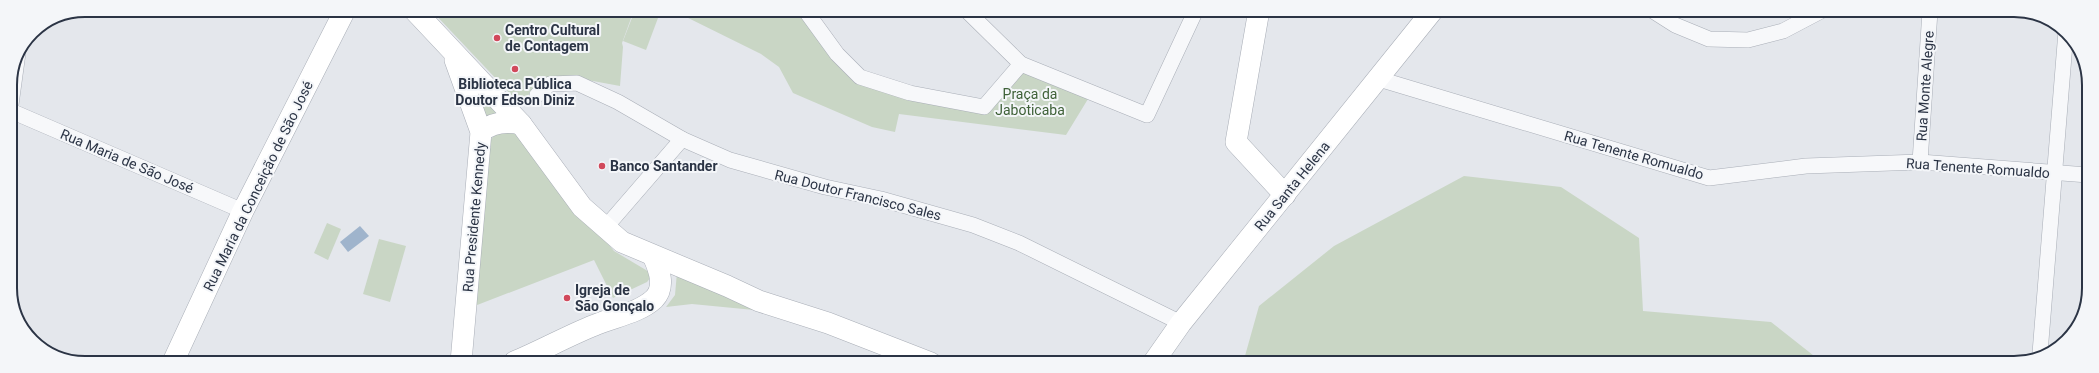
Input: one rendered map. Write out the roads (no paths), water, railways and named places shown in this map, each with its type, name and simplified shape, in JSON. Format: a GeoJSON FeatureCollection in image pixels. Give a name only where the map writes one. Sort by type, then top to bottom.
{"type":"FeatureCollection","features":[{"type":"Feature","properties":{"kind":"street","name":"Rua Maria da Conceição de São José"},"geometry":{"type":"LineString","coordinates":[[176,356],[243,210],[341,17]]}},
{"type":"Feature","properties":{"kind":"street"},"geometry":{"type":"LineString","coordinates":[[420,17],[521,124],[582,207],[622,242],[759,301],[828,323],[913,356]]}},
{"type":"Feature","properties":{"kind":"street"},"geometry":{"type":"LineString","coordinates":[[810,17],[837,54],[860,77],[910,93],[984,107],[1021,64]]}},
{"type":"Feature","properties":{"kind":"street"},"geometry":{"type":"LineString","coordinates":[[973,17],[1021,64],[1147,116],[1193,17]]}},
{"type":"Feature","properties":{"kind":"street"},"geometry":{"type":"LineString","coordinates":[[1258,17],[1236,142],[1285,195]]}},
{"type":"Feature","properties":{"kind":"street","name":"Rua Santa Helena"},"geometry":{"type":"LineString","coordinates":[[1158,356],[1181,323],[1428,17]]}},
{"type":"Feature","properties":{"kind":"street"},"geometry":{"type":"LineString","coordinates":[[1663,17],[1675,25],[1709,39],[1748,40],[1783,31],[1810,17]]}},
{"type":"Feature","properties":{"kind":"street","name":"Rua Monte Alegre"},"geometry":{"type":"LineString","coordinates":[[1920,162],[1930,17]]}},
{"type":"Feature","properties":{"kind":"street"},"geometry":{"type":"LineString","coordinates":[[2040,351],[2056,174],[2065,41]]}},
{"type":"Feature","properties":{"kind":"street","name":"Rua Presidente Kennedy"},"geometry":{"type":"LineString","coordinates":[[452,52],[481,132],[462,356]]}},
{"type":"Feature","properties":{"kind":"street","name":"Rua Tenente Romualdo"},"geometry":{"type":"LineString","coordinates":[[1379,79],[1708,178],[1806,166],[1920,162],[2056,174],[2082,175]]}},
{"type":"Feature","properties":{"kind":"street","name":"Rua Doutor Francisco Sales"},"geometry":{"type":"LineString","coordinates":[[537,94],[550,84],[577,83],[618,102],[682,138],[737,163],[825,187],[881,199],[973,225],[1019,243],[1181,323]]}},
{"type":"Feature","properties":{"kind":"street","name":"Rua Maria de São José"},"geometry":{"type":"LineString","coordinates":[[17,114],[243,210]]}},
{"type":"Feature","properties":{"kind":"street"},"geometry":{"type":"LineString","coordinates":[[481,132],[488,127],[504,122],[521,124]]}},
{"type":"Feature","properties":{"kind":"street"},"geometry":{"type":"LineString","coordinates":[[605,228],[682,138]]}},
{"type":"Feature","properties":{"kind":"street"},"geometry":{"type":"LineString","coordinates":[[539,356],[593,325],[640,308],[654,299],[661,283],[659,269],[653,256]]}},
{"type":"Feature","properties":{"kind":"water"},"geometry":{"type":"Polygon","coordinates":[[[360,226],[369,236],[348,252],[340,242],[360,226]]]}},
{"type":"Feature","properties":{"kind":"place","name":"Centro Cultural de Contagem"},"geometry":{"type":"Point","coordinates":[497,38]}},
{"type":"Feature","properties":{"kind":"place","name":"Biblioteca Pública Doutor Edson Diniz"},"geometry":{"type":"Point","coordinates":[515,69]}},
{"type":"Feature","properties":{"kind":"place","name":"Banco Santander"},"geometry":{"type":"Point","coordinates":[602,166]}},
{"type":"Feature","properties":{"kind":"place","name":"Igreja de São Gonçalo"},"geometry":{"type":"Point","coordinates":[567,298]}},
{"type":"Feature","properties":{"kind":"park label","name":"Praça da Jaboticaba"},"geometry":{"type":"Point","coordinates":[1030,102]}}]}
